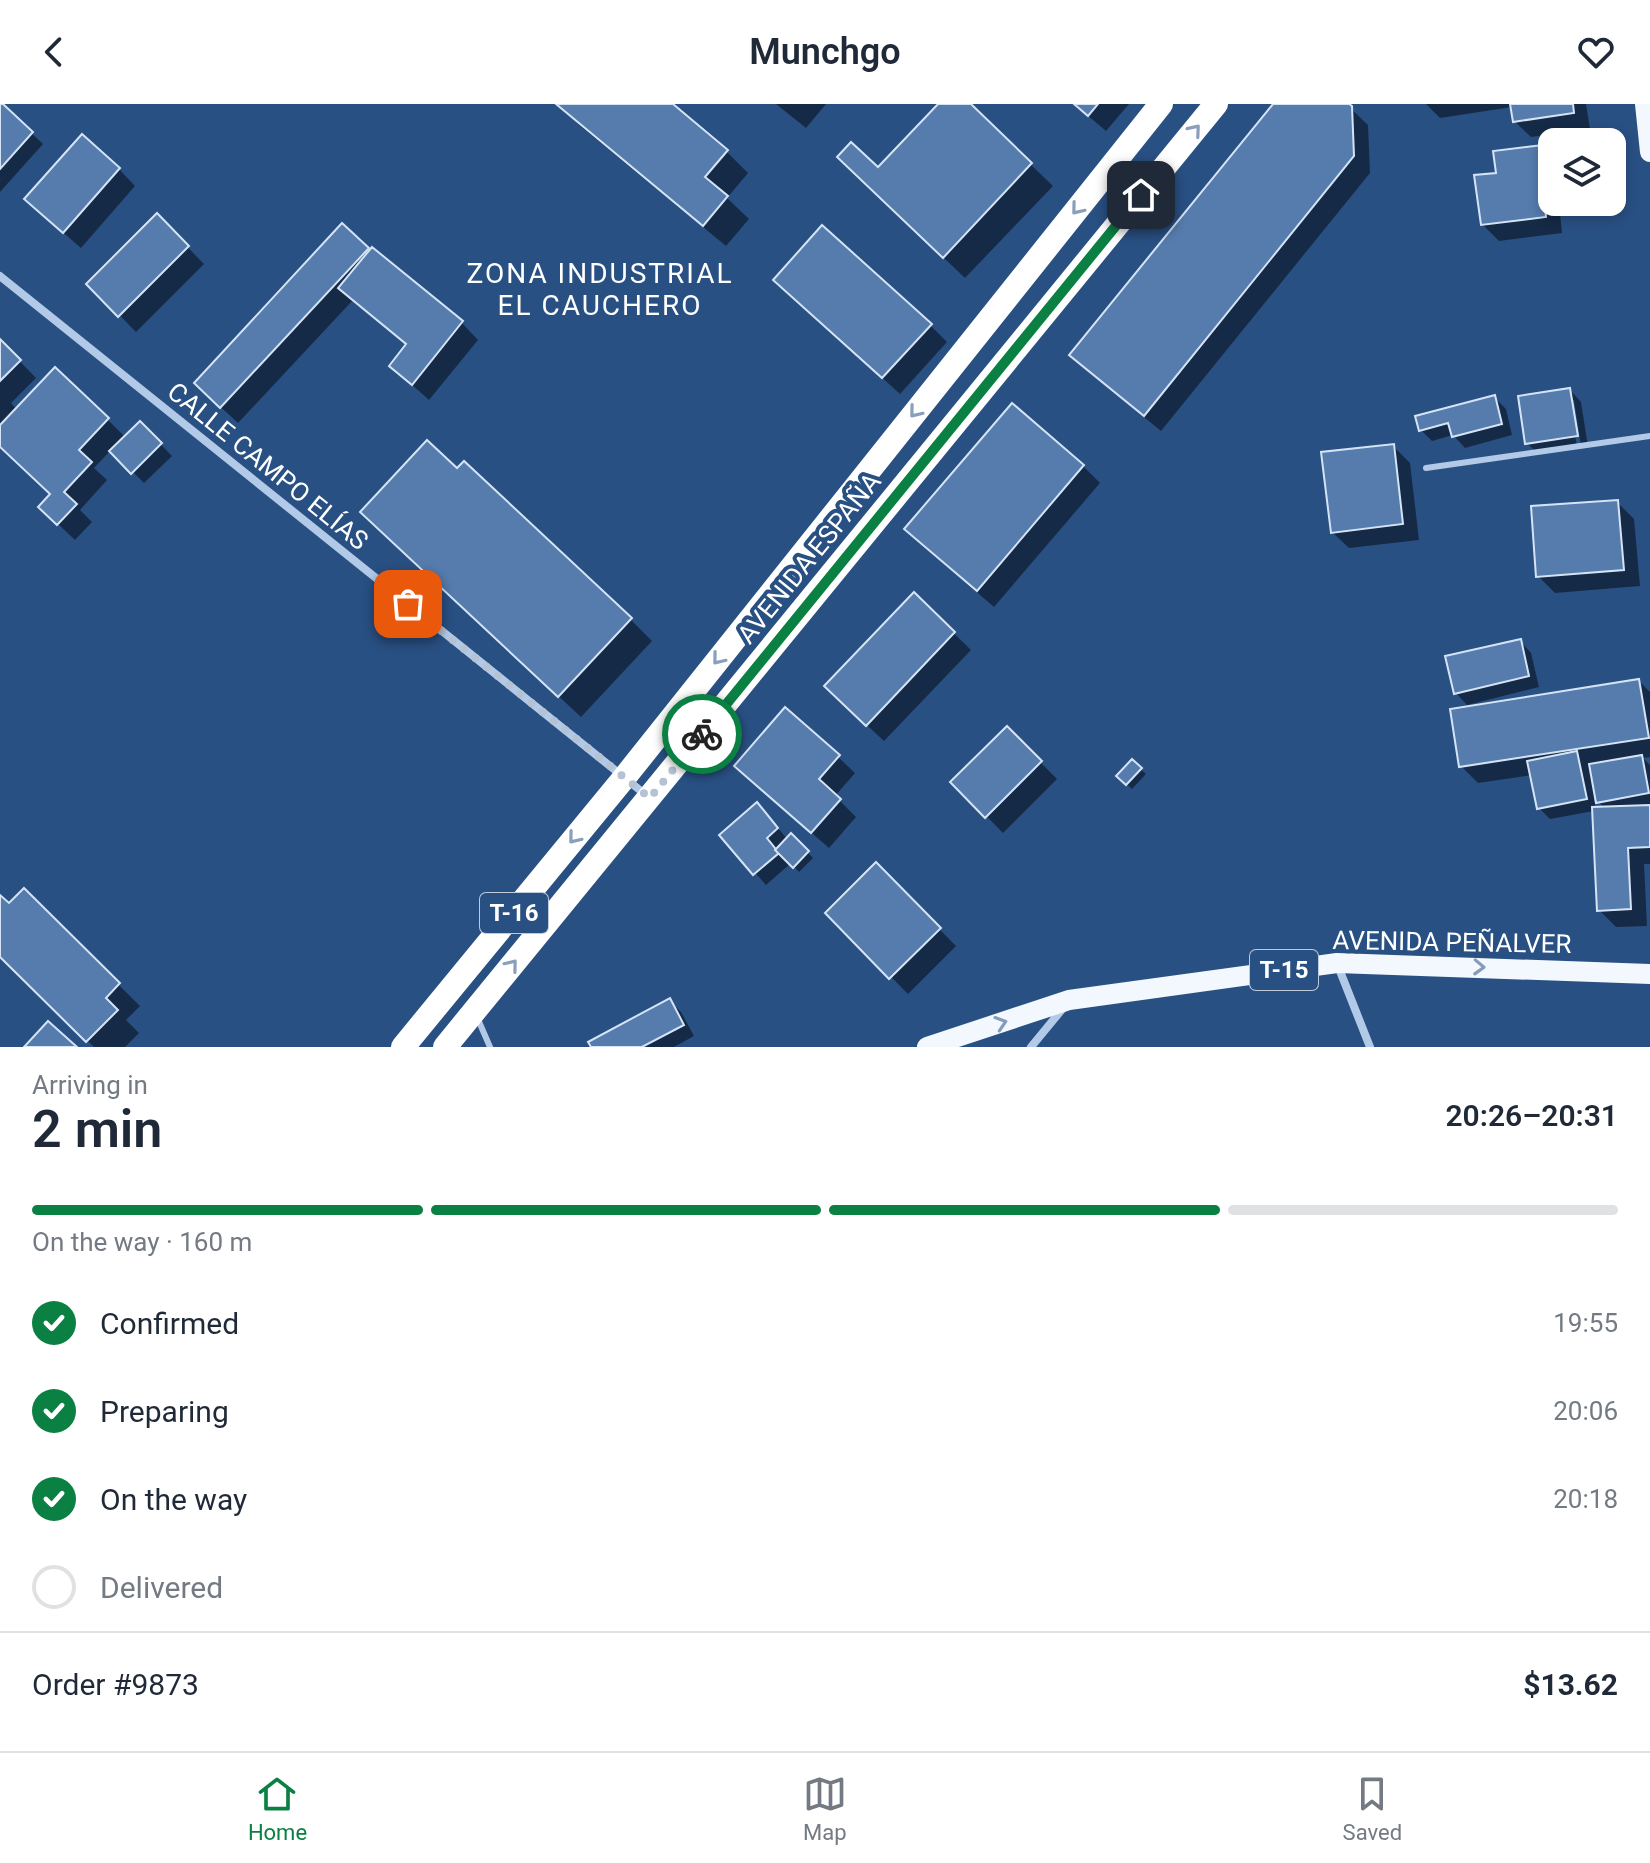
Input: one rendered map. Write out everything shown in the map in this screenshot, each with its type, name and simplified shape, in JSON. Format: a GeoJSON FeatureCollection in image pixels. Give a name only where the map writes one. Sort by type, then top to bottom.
{"type":"FeatureCollection","features":[{"type":"Feature","properties":{"kind":"highway","name":"AVENIDA ESPAÑA"},"geometry":{"type":"LineString","coordinates":[[403,1047],[624,778],[1161,104]]}},
{"type":"Feature","properties":{"kind":"highway","name":"AVENIDA ESPAÑA"},"geometry":{"type":"LineString","coordinates":[[445,1047],[1216,104]]}},
{"type":"Feature","properties":{"kind":"main road"},"geometry":{"type":"LineString","coordinates":[[1645,104],[1650,152]]}},
{"type":"Feature","properties":{"kind":"main road","name":"AVENIDA PEÑALVER"},"geometry":{"type":"LineString","coordinates":[[927,1047],[1069,1000],[1337,963],[1650,974]]}},
{"type":"Feature","properties":{"kind":"street","name":"CALLE CAMPO ELÍAS"},"geometry":{"type":"LineString","coordinates":[[0,276],[650,798]]}},
{"type":"Feature","properties":{"kind":"street"},"geometry":{"type":"LineString","coordinates":[[1337,963],[1370,1047]]}},
{"type":"Feature","properties":{"kind":"street"},"geometry":{"type":"LineString","coordinates":[[1031,1047],[1069,1000]]}},
{"type":"Feature","properties":{"kind":"lane"},"geometry":{"type":"LineString","coordinates":[[1426,468],[1650,436]]}},
{"type":"Feature","properties":{"kind":"lane"},"geometry":{"type":"LineString","coordinates":[[474,1011],[490,1047]]}},
{"type":"Feature","properties":{"kind":"building"},"geometry":{"type":"Polygon","coordinates":[[[0,104],[33,132],[0,169],[0,104]]]}},
{"type":"Feature","properties":{"kind":"building"},"geometry":{"type":"Polygon","coordinates":[[[556,104],[673,104],[728,150],[705,177],[728,196],[703,226],[556,104]]]}},
{"type":"Feature","properties":{"kind":"building"},"geometry":{"type":"Polygon","coordinates":[[[938,104],[971,104],[1032,163],[943,258],[837,157],[851,142],[878,167],[938,104]]]}},
{"type":"Feature","properties":{"kind":"building"},"geometry":{"type":"Polygon","coordinates":[[[1074,104],[1098,104],[1088,116],[1074,104]]]}},
{"type":"Feature","properties":{"kind":"building"},"geometry":{"type":"Polygon","coordinates":[[[1273,104],[1349,104],[1352,106],[1354,156],[1144,416],[1069,355],[1273,104]]]}},
{"type":"Feature","properties":{"kind":"building"},"geometry":{"type":"Polygon","coordinates":[[[1510,104],[1573,104],[1574,113],[1513,122],[1510,104]]]}},
{"type":"Feature","properties":{"kind":"building"},"geometry":{"type":"Polygon","coordinates":[[[82,134],[120,168],[63,233],[24,199],[82,134]]]}},
{"type":"Feature","properties":{"kind":"building"},"geometry":{"type":"Polygon","coordinates":[[[1538,146],[1538,216],[1546,217],[1481,225],[1474,175],[1496,173],[1493,151],[1538,146]]]}},
{"type":"Feature","properties":{"kind":"building"},"geometry":{"type":"Polygon","coordinates":[[[157,213],[189,246],[118,317],[86,284],[157,213]]]}},
{"type":"Feature","properties":{"kind":"building"},"geometry":{"type":"Polygon","coordinates":[[[342,223],[369,248],[220,408],[194,383],[342,223]]]}},
{"type":"Feature","properties":{"kind":"building"},"geometry":{"type":"Polygon","coordinates":[[[822,225],[932,324],[882,378],[773,280],[822,225]]]}},
{"type":"Feature","properties":{"kind":"building"},"geometry":{"type":"Polygon","coordinates":[[[372,247],[463,321],[412,385],[389,366],[406,344],[338,288],[372,247]]]}},
{"type":"Feature","properties":{"kind":"building"},"geometry":{"type":"Polygon","coordinates":[[[0,339],[21,360],[0,381],[0,339]]]}},
{"type":"Feature","properties":{"kind":"building"},"geometry":{"type":"Polygon","coordinates":[[[55,367],[109,418],[79,450],[92,462],[64,492],[77,504],[57,525],[38,507],[50,494],[0,447],[0,425],[55,367]]]}},
{"type":"Feature","properties":{"kind":"building"},"geometry":{"type":"Polygon","coordinates":[[[1570,388],[1578,436],[1525,444],[1518,396],[1570,388]]]}},
{"type":"Feature","properties":{"kind":"building"},"geometry":{"type":"Polygon","coordinates":[[[1495,395],[1502,424],[1452,437],[1448,423],[1419,431],[1415,416],[1495,395]]]}},
{"type":"Feature","properties":{"kind":"building"},"geometry":{"type":"Polygon","coordinates":[[[1012,403],[1084,465],[977,591],[904,529],[1012,403]]]}},
{"type":"Feature","properties":{"kind":"building"},"geometry":{"type":"Polygon","coordinates":[[[140,421],[162,443],[131,474],[109,451],[140,421]]]}},
{"type":"Feature","properties":{"kind":"building"},"geometry":{"type":"Polygon","coordinates":[[[427,440],[457,468],[464,461],[632,618],[558,697],[360,512],[427,440]]]}},
{"type":"Feature","properties":{"kind":"building"},"geometry":{"type":"Polygon","coordinates":[[[1394,444],[1403,524],[1331,533],[1321,452],[1394,444]]]}},
{"type":"Feature","properties":{"kind":"building"},"geometry":{"type":"Polygon","coordinates":[[[1618,500],[1624,570],[1536,577],[1531,506],[1618,500]]]}},
{"type":"Feature","properties":{"kind":"building"},"geometry":{"type":"Polygon","coordinates":[[[914,592],[955,632],[866,726],[824,686],[914,592]]]}},
{"type":"Feature","properties":{"kind":"building"},"geometry":{"type":"Polygon","coordinates":[[[1521,639],[1529,676],[1454,694],[1445,656],[1521,639]]]}},
{"type":"Feature","properties":{"kind":"building"},"geometry":{"type":"Polygon","coordinates":[[[1639,679],[1649,738],[1459,767],[1450,709],[1639,679]]]}},
{"type":"Feature","properties":{"kind":"building"},"geometry":{"type":"Polygon","coordinates":[[[785,707],[840,755],[819,779],[841,799],[811,833],[734,766],[785,707]]]}},
{"type":"Feature","properties":{"kind":"building"},"geometry":{"type":"Polygon","coordinates":[[[1007,726],[1042,761],[985,818],[950,782],[1007,726]]]}},
{"type":"Feature","properties":{"kind":"building"},"geometry":{"type":"Polygon","coordinates":[[[1577,751],[1587,799],[1537,809],[1527,761],[1577,751]]]}},
{"type":"Feature","properties":{"kind":"building"},"geometry":{"type":"Polygon","coordinates":[[[1642,755],[1649,793],[1596,803],[1589,764],[1642,755]]]}},
{"type":"Feature","properties":{"kind":"building"},"geometry":{"type":"Polygon","coordinates":[[[1132,759],[1142,768],[1126,785],[1116,776],[1132,759]]]}},
{"type":"Feature","properties":{"kind":"building"},"geometry":{"type":"Polygon","coordinates":[[[757,802],[778,828],[767,838],[779,853],[753,875],[719,835],[757,802]]]}},
{"type":"Feature","properties":{"kind":"building"},"geometry":{"type":"Polygon","coordinates":[[[1650,805],[1650,847],[1628,848],[1631,909],[1597,911],[1592,807],[1650,805]]]}},
{"type":"Feature","properties":{"kind":"building"},"geometry":{"type":"Polygon","coordinates":[[[791,833],[809,851],[793,868],[775,850],[791,833]]]}},
{"type":"Feature","properties":{"kind":"building"},"geometry":{"type":"Polygon","coordinates":[[[876,862],[941,928],[889,979],[825,913],[876,862]]]}},
{"type":"Feature","properties":{"kind":"building"},"geometry":{"type":"Polygon","coordinates":[[[24,888],[120,983],[106,998],[118,1010],[86,1042],[0,957],[0,895],[9,903],[24,888]]]}},
{"type":"Feature","properties":{"kind":"building"},"geometry":{"type":"Polygon","coordinates":[[[670,998],[684,1025],[642,1047],[591,1047],[588,1042],[670,998]]]}},
{"type":"Feature","properties":{"kind":"building"},"geometry":{"type":"Polygon","coordinates":[[[48,1021],[77,1047],[24,1047],[48,1021]]]}},
{"type":"Feature","properties":{"kind":"way so far"},"geometry":{"type":"LineString","coordinates":[[408,604],[650,798],[702,734]]}},
{"type":"Feature","properties":{"kind":"district","name":"ZONA INDUSTRIAL EL CAUCHERO"},"geometry":{"type":"Point","coordinates":[600,289]}},
{"type":"Feature","properties":{"kind":"route"},"geometry":{"type":"LineString","coordinates":[[702,734],[1141,195]]}}]}
